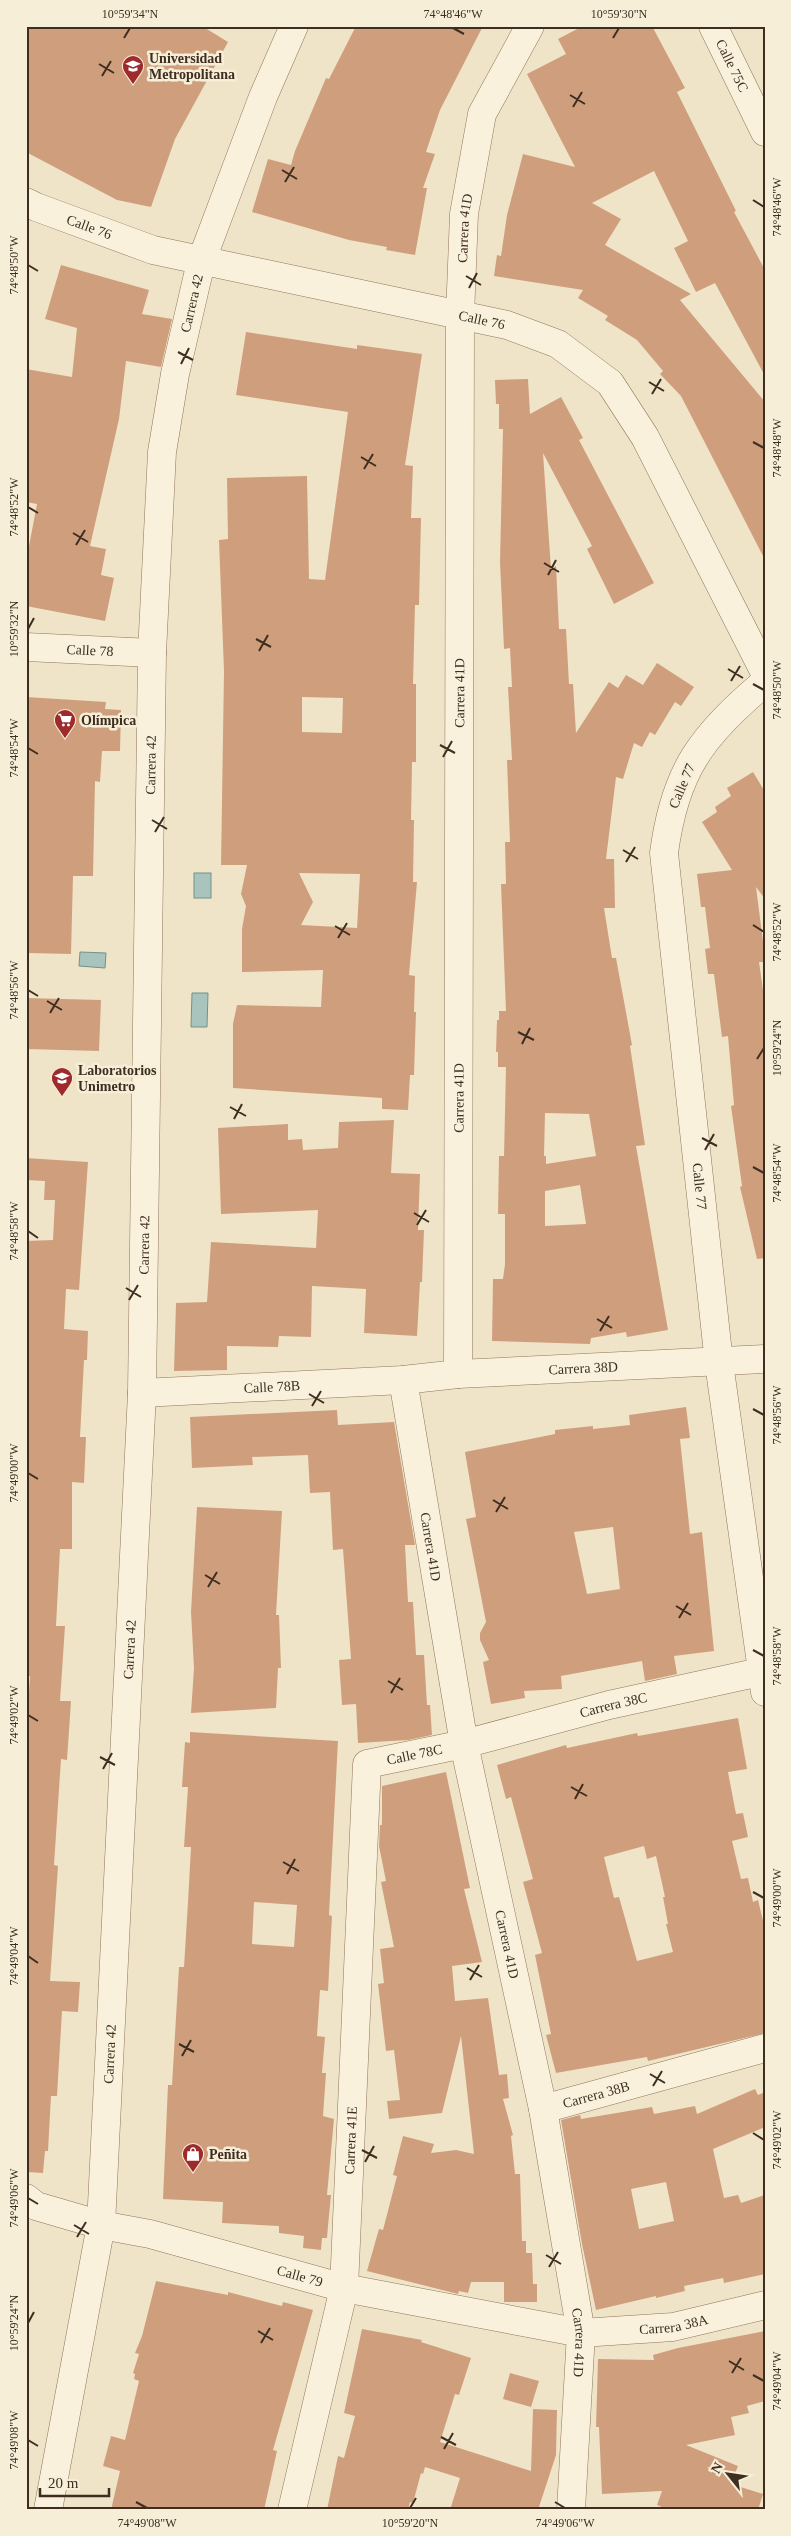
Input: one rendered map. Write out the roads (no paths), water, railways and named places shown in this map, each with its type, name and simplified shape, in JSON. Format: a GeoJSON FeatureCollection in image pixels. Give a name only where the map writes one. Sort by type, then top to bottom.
{"type":"FeatureCollection","features":[{"type":"Feature","properties":{"kind":"street","name":"Carrera 42"},"geometry":{"type":"LineString","coordinates":[[48,2510],[101,2225],[142,1393],[152,653],[162,452],[175,374],[201,262],[263,97],[294,26]]}},
{"type":"Feature","properties":{"kind":"street","name":"Carrera 41D"},"geometry":{"type":"LineString","coordinates":[[458,1374],[460,316],[464,214],[482,114],[530,26]]}},
{"type":"Feature","properties":{"kind":"street","name":"Calle 75C"},"geometry":{"type":"LineString","coordinates":[[713,26],[765,132]]}},
{"type":"Feature","properties":{"kind":"street","name":"Calle 76"},"geometry":{"type":"LineString","coordinates":[[26,202],[153,250],[201,262],[507,325],[558,344],[610,383],[645,437],[765,673]]}},
{"type":"Feature","properties":{"kind":"street","name":"Calle 78"},"geometry":{"type":"LineString","coordinates":[[26,647],[152,653]]}},
{"type":"Feature","properties":{"kind":"street","name":"Calle 77"},"geometry":{"type":"LineString","coordinates":[[764,1678],[719,1363],[664,853],[669,816],[680,783],[699,749],[726,715],[765,682]]}},
{"type":"Feature","properties":{"kind":"street","name":"Carrera 38D"},"geometry":{"type":"LineString","coordinates":[[402,1380],[458,1374],[719,1363],[765,1359]]}},
{"type":"Feature","properties":{"kind":"street","name":"Carrera 41D"},"geometry":{"type":"LineString","coordinates":[[402,1380],[464,1744],[543,2109],[581,2333],[575,2509]]}},
{"type":"Feature","properties":{"kind":"street","name":"Calle 78B"},"geometry":{"type":"LineString","coordinates":[[142,1393],[402,1380]]}},
{"type":"Feature","properties":{"kind":"street","name":"Carrera 38C"},"geometry":{"type":"LineString","coordinates":[[464,1744],[609,1705],[764,1678]]}},
{"type":"Feature","properties":{"kind":"street","name":"Calle 78C"},"geometry":{"type":"LineString","coordinates":[[366,1764],[464,1744]]}},
{"type":"Feature","properties":{"kind":"street","name":"Carrera 41E"},"geometry":{"type":"LineString","coordinates":[[292,2510],[344,2288],[366,1764]]}},
{"type":"Feature","properties":{"kind":"street","name":"Carrera 38B"},"geometry":{"type":"LineString","coordinates":[[543,2109],[765,2048]]}},
{"type":"Feature","properties":{"kind":"street","name":"Calle 79"},"geometry":{"type":"LineString","coordinates":[[26,2198],[36,2206],[101,2225],[150,2234],[344,2288],[581,2333]]}},
{"type":"Feature","properties":{"kind":"street","name":"Carrera 38A"},"geometry":{"type":"LineString","coordinates":[[581,2333],[673,2327],[765,2305]]}},
{"type":"Feature","properties":{"kind":"water"},"geometry":{"type":"Polygon","coordinates":[[[194,873],[211,873],[211,898],[194,898],[194,873]]]}},
{"type":"Feature","properties":{"kind":"water"},"geometry":{"type":"Polygon","coordinates":[[[80,952],[106,953],[105,968],[79,966],[80,952]]]}},
{"type":"Feature","properties":{"kind":"water"},"geometry":{"type":"Polygon","coordinates":[[[192,993],[208,993],[207,1027],[191,1027],[192,993]]]}},
{"type":"Feature","properties":{"kind":"place","name":"Universidad Metropolitana"},"geometry":{"type":"Point","coordinates":[133,85]}},
{"type":"Feature","properties":{"kind":"place","name":"Olímpica"},"geometry":{"type":"Point","coordinates":[65,739]}},
{"type":"Feature","properties":{"kind":"place","name":"Laboratorios Unimetro"},"geometry":{"type":"Point","coordinates":[62,1097]}},
{"type":"Feature","properties":{"kind":"place","name":"Peñita"},"geometry":{"type":"Point","coordinates":[193,2173]}}]}
